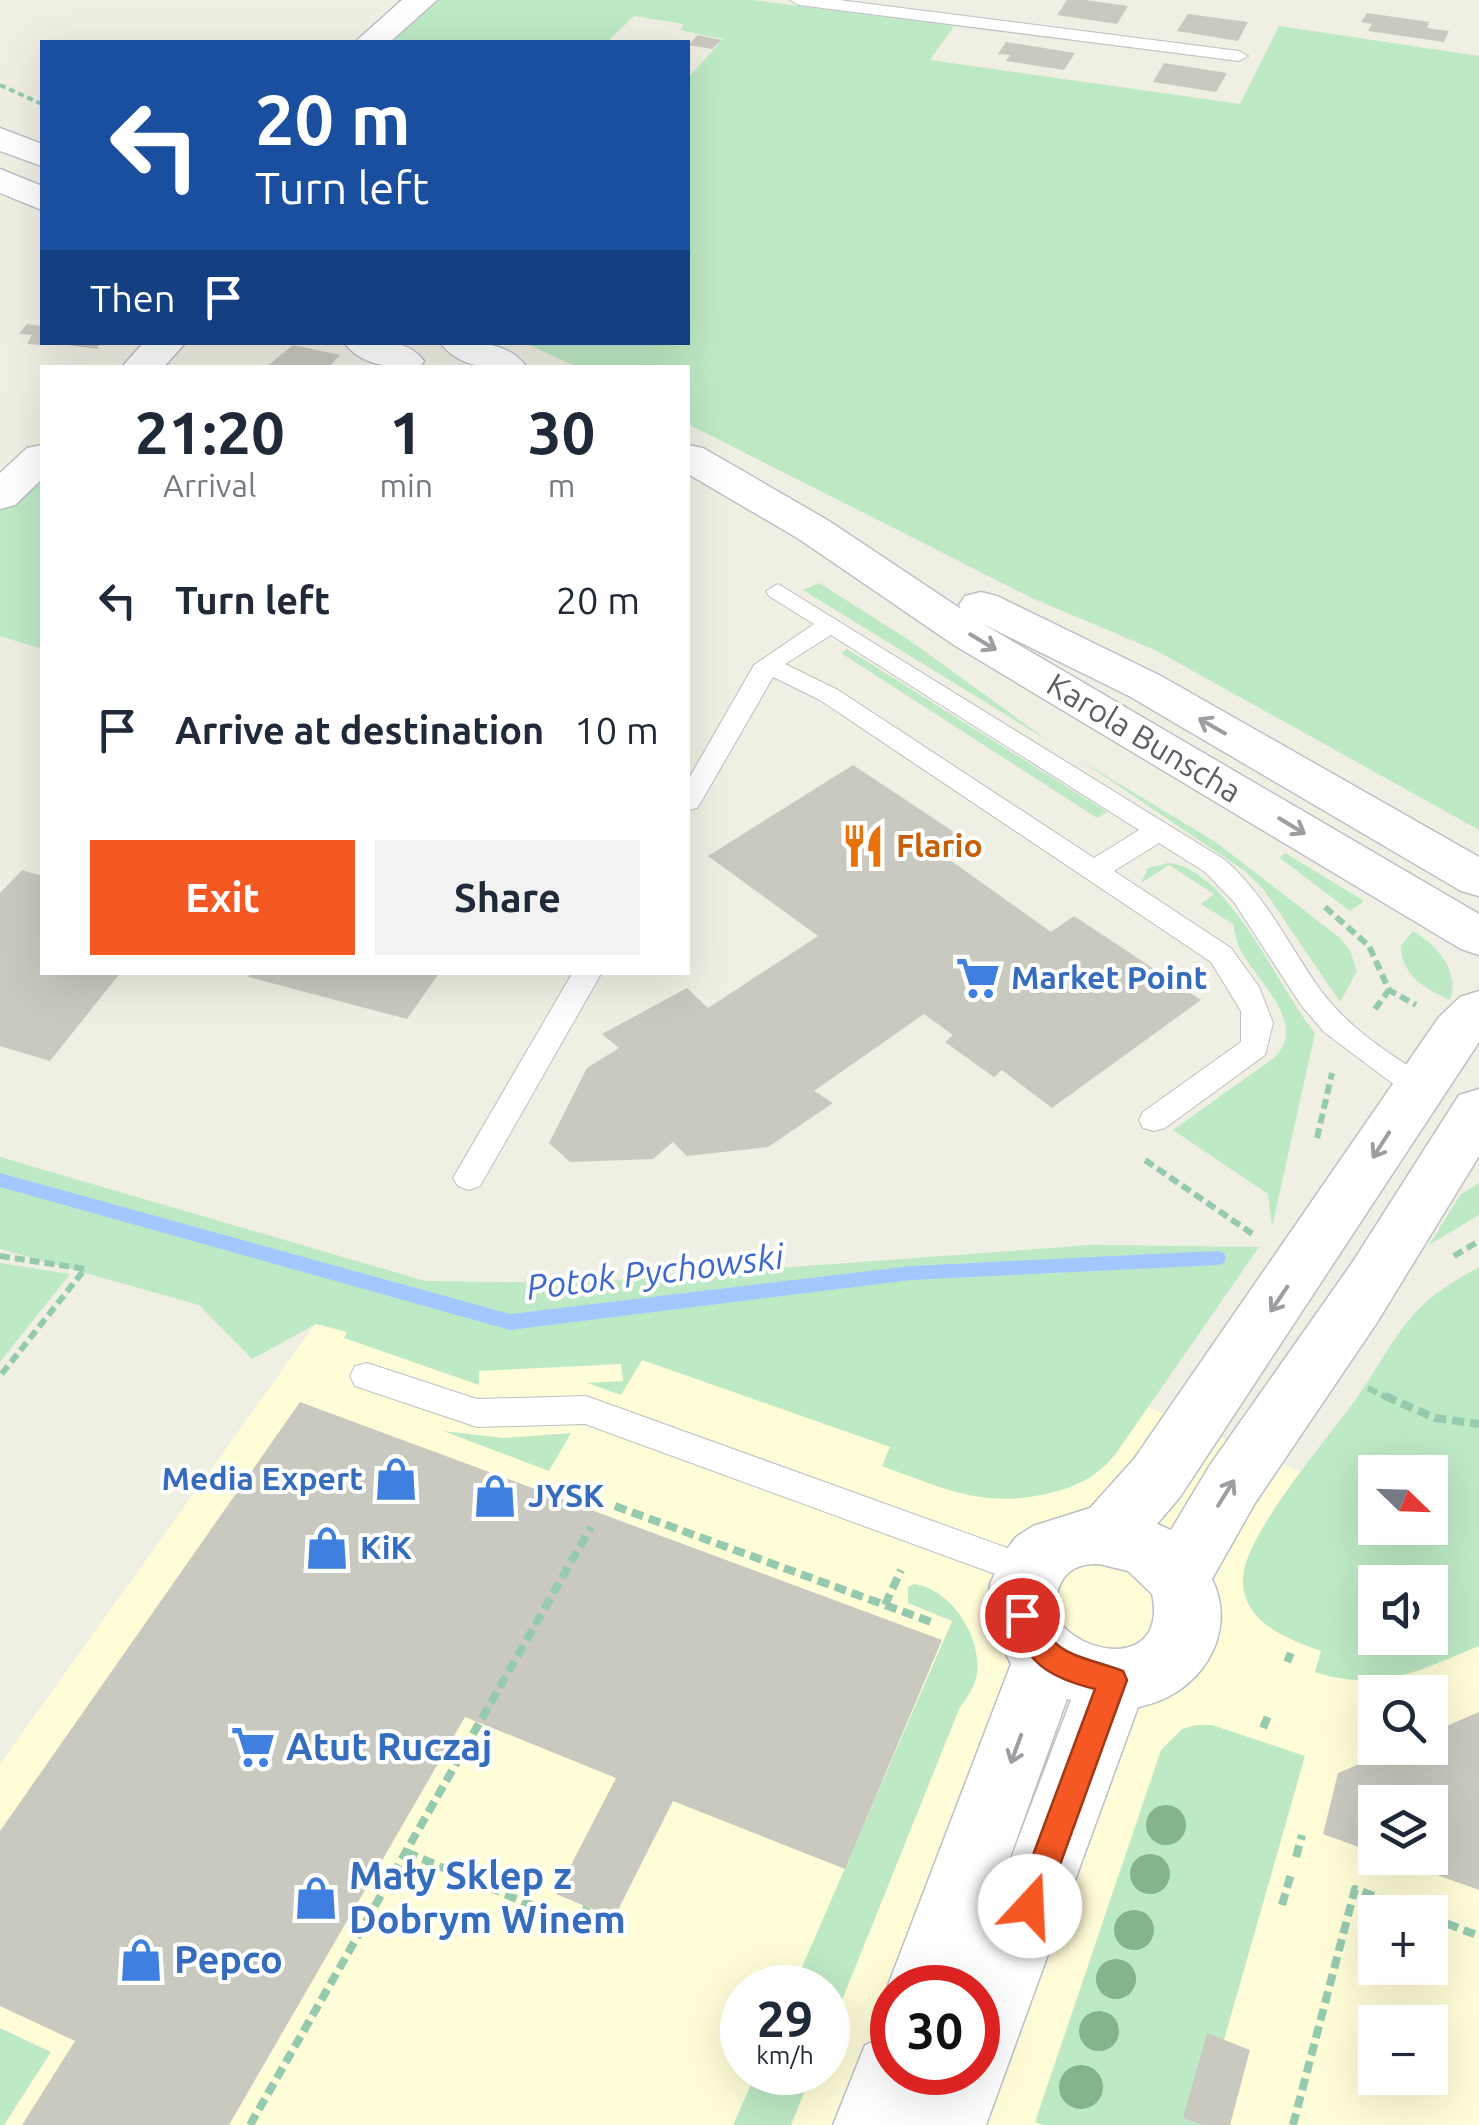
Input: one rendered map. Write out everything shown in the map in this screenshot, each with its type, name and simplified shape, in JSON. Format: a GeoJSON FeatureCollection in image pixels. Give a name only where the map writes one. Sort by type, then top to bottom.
{"type":"FeatureCollection","features":[{"type":"Feature","properties":{"kind":"street"},"geometry":{"type":"LineString","coordinates":[[373,40],[420,0]]}},
{"type":"Feature","properties":{"kind":"street"},"geometry":{"type":"LineString","coordinates":[[0,138],[40,155]]}},
{"type":"Feature","properties":{"kind":"street"},"geometry":{"type":"LineString","coordinates":[[0,180],[40,198]]}},
{"type":"Feature","properties":{"kind":"street"},"geometry":{"type":"LineString","coordinates":[[143,365],[164,345]]}},
{"type":"Feature","properties":{"kind":"street"},"geometry":{"type":"LineString","coordinates":[[369,345],[404,361]]}},
{"type":"Feature","properties":{"kind":"street"},"geometry":{"type":"LineString","coordinates":[[464,345],[502,365]]}},
{"type":"Feature","properties":{"kind":"street","name":"Karola Bunscha"},"geometry":{"type":"LineString","coordinates":[[690,458],[814,530],[970,635],[1479,938]]}},
{"type":"Feature","properties":{"kind":"street"},"geometry":{"type":"LineString","coordinates":[[0,496],[40,459]]}},
{"type":"Feature","properties":{"kind":"street","name":"Karola Bunscha"},"geometry":{"type":"LineString","coordinates":[[814,530],[1022,624],[1145,686],[1479,878]]}},
{"type":"Feature","properties":{"kind":"street"},"geometry":{"type":"LineString","coordinates":[[1106,1536],[1157,1478],[1419,1087],[1469,1020]]}},
{"type":"Feature","properties":{"kind":"street"},"geometry":{"type":"LineString","coordinates":[[1179,1579],[1199,1535],[1254,1448],[1335,1337],[1472,1135]]}},
{"type":"Feature","properties":{"kind":"street"},"geometry":{"type":"LineString","coordinates":[[1106,1536],[1151,1552],[1179,1579],[1188,1612],[1182,1644],[1155,1670],[1136,1678],[1113,1680],[1070,1670],[1048,1656],[1031,1637],[1022,1615],[1020,1592],[1028,1571],[1051,1548],[1068,1540],[1106,1536]]}},
{"type":"Feature","properties":{"kind":"street"},"geometry":{"type":"LineString","coordinates":[[934,1965],[1048,1656]]}},
{"type":"Feature","properties":{"kind":"street"},"geometry":{"type":"LineString","coordinates":[[1000,1986],[1113,1680]]}},
{"type":"Feature","properties":{"kind":"street"},"geometry":{"type":"LineString","coordinates":[[872,2125],[883,2095]]}},
{"type":"Feature","properties":{"kind":"street"},"geometry":{"type":"LineString","coordinates":[[947,2125],[958,2095]]}},
{"type":"Feature","properties":{"kind":"lane"},"geometry":{"type":"LineString","coordinates":[[799,0],[1239,56]]}},
{"type":"Feature","properties":{"kind":"lane"},"geometry":{"type":"LineString","coordinates":[[778,591],[1161,829],[1241,888],[1311,998],[1349,1042],[1419,1087]]}},
{"type":"Feature","properties":{"kind":"lane"},"geometry":{"type":"LineString","coordinates":[[690,799],[768,665],[831,624]]}},
{"type":"Feature","properties":{"kind":"lane"},"geometry":{"type":"LineString","coordinates":[[768,665],[829,696],[1221,955],[1258,1014],[1262,1032],[1254,1048],[1154,1120]]}},
{"type":"Feature","properties":{"kind":"lane"},"geometry":{"type":"LineString","coordinates":[[1094,871],[1161,829]]}},
{"type":"Feature","properties":{"kind":"lane"},"geometry":{"type":"LineString","coordinates":[[469,1178],[586,975]]}},
{"type":"Feature","properties":{"kind":"lane"},"geometry":{"type":"LineString","coordinates":[[367,1376],[477,1413],[586,1410],[1028,1571]]}},
{"type":"Feature","properties":{"kind":"path"},"geometry":{"type":"LineString","coordinates":[[0,85],[40,103]]}},
{"type":"Feature","properties":{"kind":"path"},"geometry":{"type":"LineString","coordinates":[[1354,929],[1369,946],[1389,990],[1469,1020]]}},
{"type":"Feature","properties":{"kind":"path"},"geometry":{"type":"LineString","coordinates":[[1314,1152],[1328,1085],[1338,1058],[1389,990]]}},
{"type":"Feature","properties":{"kind":"path"},"geometry":{"type":"LineString","coordinates":[[1140,1156],[1258,1238]]}},
{"type":"Feature","properties":{"kind":"path"},"geometry":{"type":"LineString","coordinates":[[0,1256],[84,1270],[0,1376]]}},
{"type":"Feature","properties":{"kind":"path"},"geometry":{"type":"LineString","coordinates":[[1354,1380],[1424,1416],[1456,1424],[1479,1424]]}},
{"type":"Feature","properties":{"kind":"path"},"geometry":{"type":"LineString","coordinates":[[614,1506],[934,1623]]}},
{"type":"Feature","properties":{"kind":"path"},"geometry":{"type":"LineString","coordinates":[[250,2125],[590,1527]]}},
{"type":"Feature","properties":{"kind":"path"},"geometry":{"type":"LineString","coordinates":[[760,1572],[764,1561]]}},
{"type":"Feature","properties":{"kind":"path"},"geometry":{"type":"LineString","coordinates":[[885,1605],[903,1566]]}},
{"type":"Feature","properties":{"kind":"path"},"geometry":{"type":"LineString","coordinates":[[1263,1728],[1268,1716]]}},
{"type":"Feature","properties":{"kind":"path"},"geometry":{"type":"LineString","coordinates":[[1296,1857],[1302,1835]]}},
{"type":"Feature","properties":{"kind":"path"},"geometry":{"type":"LineString","coordinates":[[406,1852],[578,1926],[587,1907]]}},
{"type":"Feature","properties":{"kind":"path"},"geometry":{"type":"LineString","coordinates":[[1282,1905],[1291,1874]]}},
{"type":"Feature","properties":{"kind":"path"},"geometry":{"type":"LineString","coordinates":[[1294,2125],[1355,1889],[1371,1895]]}},
{"type":"Feature","properties":{"kind":"path"},"geometry":{"type":"LineString","coordinates":[[1448,1924],[1479,1936]]}},
{"type":"Feature","properties":{"kind":"shaded area","name":"Atut Ruczaj"},"geometry":{"type":"Polygon","coordinates":[[[316,1323],[1091,1383],[1358,1496],[1358,1545],[1448,1545],[1448,1524],[1479,1523],[1479,2125],[0,2125],[0,1764],[316,1323]]]}},
{"type":"Feature","properties":{"kind":"green space"},"geometry":{"type":"Polygon","coordinates":[[[429,0],[753,0],[954,26],[930,60],[1240,104],[1279,26],[1479,56],[1479,830],[1157,651],[1032,598],[690,425],[690,365],[573,365],[529,345],[690,345],[690,76],[723,39],[680,30],[684,24],[634,16],[609,40],[381,40],[429,0]]]}},
{"type":"Feature","properties":{"kind":"green space"},"geometry":{"type":"Polygon","coordinates":[[[40,470],[40,648],[0,636],[0,508],[40,470]]]}},
{"type":"Feature","properties":{"kind":"green space"},"geometry":{"type":"Polygon","coordinates":[[[819,583],[909,640],[1050,742],[803,590],[819,583]]]}},
{"type":"Feature","properties":{"kind":"green space"},"geometry":{"type":"Polygon","coordinates":[[[847,649],[1107,812],[1097,818],[841,653],[847,649]]]}},
{"type":"Feature","properties":{"kind":"green space"},"geometry":{"type":"Polygon","coordinates":[[[1080,760],[1217,843],[1340,938],[1357,971],[1340,1002],[1264,890],[1245,871],[1080,760]]]}},
{"type":"Feature","properties":{"kind":"green space"},"geometry":{"type":"Polygon","coordinates":[[[1285,853],[1364,901],[1350,911],[1280,858],[1285,853]]]}},
{"type":"Feature","properties":{"kind":"green space"},"geometry":{"type":"Polygon","coordinates":[[[1168,863],[1190,870],[1231,907],[1315,1033],[1272,1227],[1268,1194],[1173,1130],[1275,1057],[1284,1044],[1283,1015],[1239,947],[1233,924],[1201,904],[1214,894],[1169,865],[1141,883],[1148,868],[1168,863]]]}},
{"type":"Feature","properties":{"kind":"green space"},"geometry":{"type":"Polygon","coordinates":[[[1413,931],[1430,944],[1449,969],[1450,1000],[1424,986],[1405,966],[1401,946],[1413,931]]]}},
{"type":"Feature","properties":{"kind":"green space"},"geometry":{"type":"Polygon","coordinates":[[[0,1157],[425,1281],[574,1283],[1092,1245],[1259,1247],[1103,1467],[1081,1482],[1054,1492],[986,1498],[946,1489],[882,1466],[890,1447],[642,1360],[621,1395],[587,1383],[623,1381],[621,1364],[479,1371],[479,1385],[344,1338],[347,1332],[316,1324],[252,1359],[199,1305],[0,1249],[0,1157]]]}},
{"type":"Feature","properties":{"kind":"green space"},"geometry":{"type":"Polygon","coordinates":[[[1479,1183],[1479,1215],[1429,1245],[1461,1194],[1479,1183]]]}},
{"type":"Feature","properties":{"kind":"green space"},"geometry":{"type":"Polygon","coordinates":[[[0,1263],[70,1274],[0,1362],[0,1263]]]}},
{"type":"Feature","properties":{"kind":"green space"},"geometry":{"type":"Polygon","coordinates":[[[1479,1267],[1479,1646],[1402,1675],[1358,1675],[1358,1680],[1315,1672],[1321,1651],[1269,1627],[1250,1607],[1243,1579],[1247,1560],[1272,1513],[1356,1399],[1392,1342],[1430,1298],[1479,1267]]]}},
{"type":"Feature","properties":{"kind":"green space"},"geometry":{"type":"Polygon","coordinates":[[[443,1431],[504,1438],[571,1433],[549,1471],[443,1431]]]}},
{"type":"Feature","properties":{"kind":"green space"},"geometry":{"type":"Polygon","coordinates":[[[908,1587],[927,1587],[961,1616],[974,1644],[977,1673],[850,1980],[850,1965],[803,1965],[952,1621],[908,1603],[908,1587]]]}},
{"type":"Feature","properties":{"kind":"green space"},"geometry":{"type":"Polygon","coordinates":[[[1212,1725],[1305,1756],[1224,2040],[1207,2034],[1184,2117],[1202,2125],[1035,2122],[1161,1750],[1182,1729],[1212,1725]]]}},
{"type":"Feature","properties":{"kind":"green space"},"geometry":{"type":"Polygon","coordinates":[[[0,2028],[51,2052],[4,2125],[0,2125],[0,2028]]]}},
{"type":"Feature","properties":{"kind":"green space"},"geometry":{"type":"Polygon","coordinates":[[[746,2095],[803,2095],[791,2125],[733,2125],[746,2095]]]}},
{"type":"Feature","properties":{"kind":"building"},"geometry":{"type":"Polygon","coordinates":[[[1067,0],[1128,6],[1117,24],[1057,15],[1067,0]]]}},
{"type":"Feature","properties":{"kind":"building"},"geometry":{"type":"Polygon","coordinates":[[[1367,13],[1429,22],[1427,28],[1449,31],[1444,42],[1368,31],[1372,24],[1361,22],[1367,13]]]}},
{"type":"Feature","properties":{"kind":"building"},"geometry":{"type":"Polygon","coordinates":[[[1188,14],[1248,22],[1238,41],[1177,31],[1188,14]]]}},
{"type":"Feature","properties":{"kind":"building"},"geometry":{"type":"Polygon","coordinates":[[[698,35],[722,40],[712,49],[690,43],[698,35]]]}},
{"type":"Feature","properties":{"kind":"building"},"geometry":{"type":"Polygon","coordinates":[[[1006,42],[1075,53],[1064,70],[1006,61],[1010,55],[998,54],[1006,42]]]}},
{"type":"Feature","properties":{"kind":"building"},"geometry":{"type":"Polygon","coordinates":[[[1164,63],[1227,73],[1216,92],[1153,82],[1164,63]]]}},
{"type":"Feature","properties":{"kind":"building"},"geometry":{"type":"Polygon","coordinates":[[[27,324],[40,326],[40,345],[27,344],[32,335],[19,334],[27,324]]]}},
{"type":"Feature","properties":{"kind":"building"},"geometry":{"type":"Polygon","coordinates":[[[67,345],[99,345],[97,349],[67,345]]]}},
{"type":"Feature","properties":{"kind":"building"},"geometry":{"type":"Polygon","coordinates":[[[293,345],[340,355],[331,365],[269,365],[293,345]]]}},
{"type":"Feature","properties":{"kind":"building"},"geometry":{"type":"Polygon","coordinates":[[[853,765],[972,844],[947,858],[1051,932],[1074,916],[1201,1000],[1052,1108],[1002,1070],[994,1077],[945,1042],[953,1035],[924,1014],[814,1091],[833,1103],[768,1147],[687,1156],[673,1142],[653,1159],[570,1162],[549,1143],[587,1068],[619,1048],[602,1034],[687,988],[708,1008],[818,936],[708,856],[853,765]]]}},
{"type":"Feature","properties":{"kind":"building"},"geometry":{"type":"Polygon","coordinates":[[[22,870],[40,875],[40,975],[119,975],[50,1061],[0,1046],[0,893],[22,870]]]}},
{"type":"Feature","properties":{"kind":"building"},"geometry":{"type":"Polygon","coordinates":[[[250,975],[438,975],[407,1019],[250,975]]]}},
{"type":"Feature","properties":{"kind":"building","name":"Atut Ruczaj"},"geometry":{"type":"Polygon","coordinates":[[[300,1402],[942,1640],[845,1869],[673,1801],[614,1918],[556,1894],[616,1778],[465,1717],[229,2125],[22,2125],[75,2041],[0,2006],[0,1831],[300,1402]]]}},
{"type":"Feature","properties":{"kind":"building"},"geometry":{"type":"Polygon","coordinates":[[[1479,1712],[1479,1890],[1437,1875],[1448,1875],[1448,1785],[1358,1785],[1358,1847],[1323,1834],[1338,1773],[1358,1765],[1448,1765],[1448,1725],[1479,1712]]]}},
{"type":"Feature","properties":{"kind":"building"},"geometry":{"type":"Polygon","coordinates":[[[1207,2033],[1250,2050],[1230,2125],[1202,2125],[1183,2118],[1207,2033]]]}},
{"type":"Feature","properties":{"kind":"waterway","name":"Potok Pychowski"},"geometry":{"type":"LineString","coordinates":[[0,1180],[510,1322],[911,1273],[1217,1258]]}},
{"type":"Feature","properties":{"kind":"place","name":"Flario"},"geometry":{"type":"Point","coordinates":[863,846]}},
{"type":"Feature","properties":{"kind":"place","name":"Market Point"},"geometry":{"type":"Point","coordinates":[978,978]}},
{"type":"Feature","properties":{"kind":"place","name":"Media Expert"},"geometry":{"type":"Point","coordinates":[396,1479]}},
{"type":"Feature","properties":{"kind":"place","name":"JYSK"},"geometry":{"type":"Point","coordinates":[495,1496]}},
{"type":"Feature","properties":{"kind":"place","name":"KiK"},"geometry":{"type":"Point","coordinates":[327,1548]}},
{"type":"Feature","properties":{"kind":"place","name":"Atut Ruczaj"},"geometry":{"type":"Point","coordinates":[253,1747]}},
{"type":"Feature","properties":{"kind":"place","name":"Mały Sklep z Dobrym Winem"},"geometry":{"type":"Point","coordinates":[316,1898]}},
{"type":"Feature","properties":{"kind":"place","name":"Pepco"},"geometry":{"type":"Point","coordinates":[141,1960]}},
{"type":"Feature","properties":{"kind":"route"},"geometry":{"type":"LineString","coordinates":[[1022,1615],[1031,1637],[1048,1656],[1088,1677],[1113,1680],[1030,1906]]}}]}
